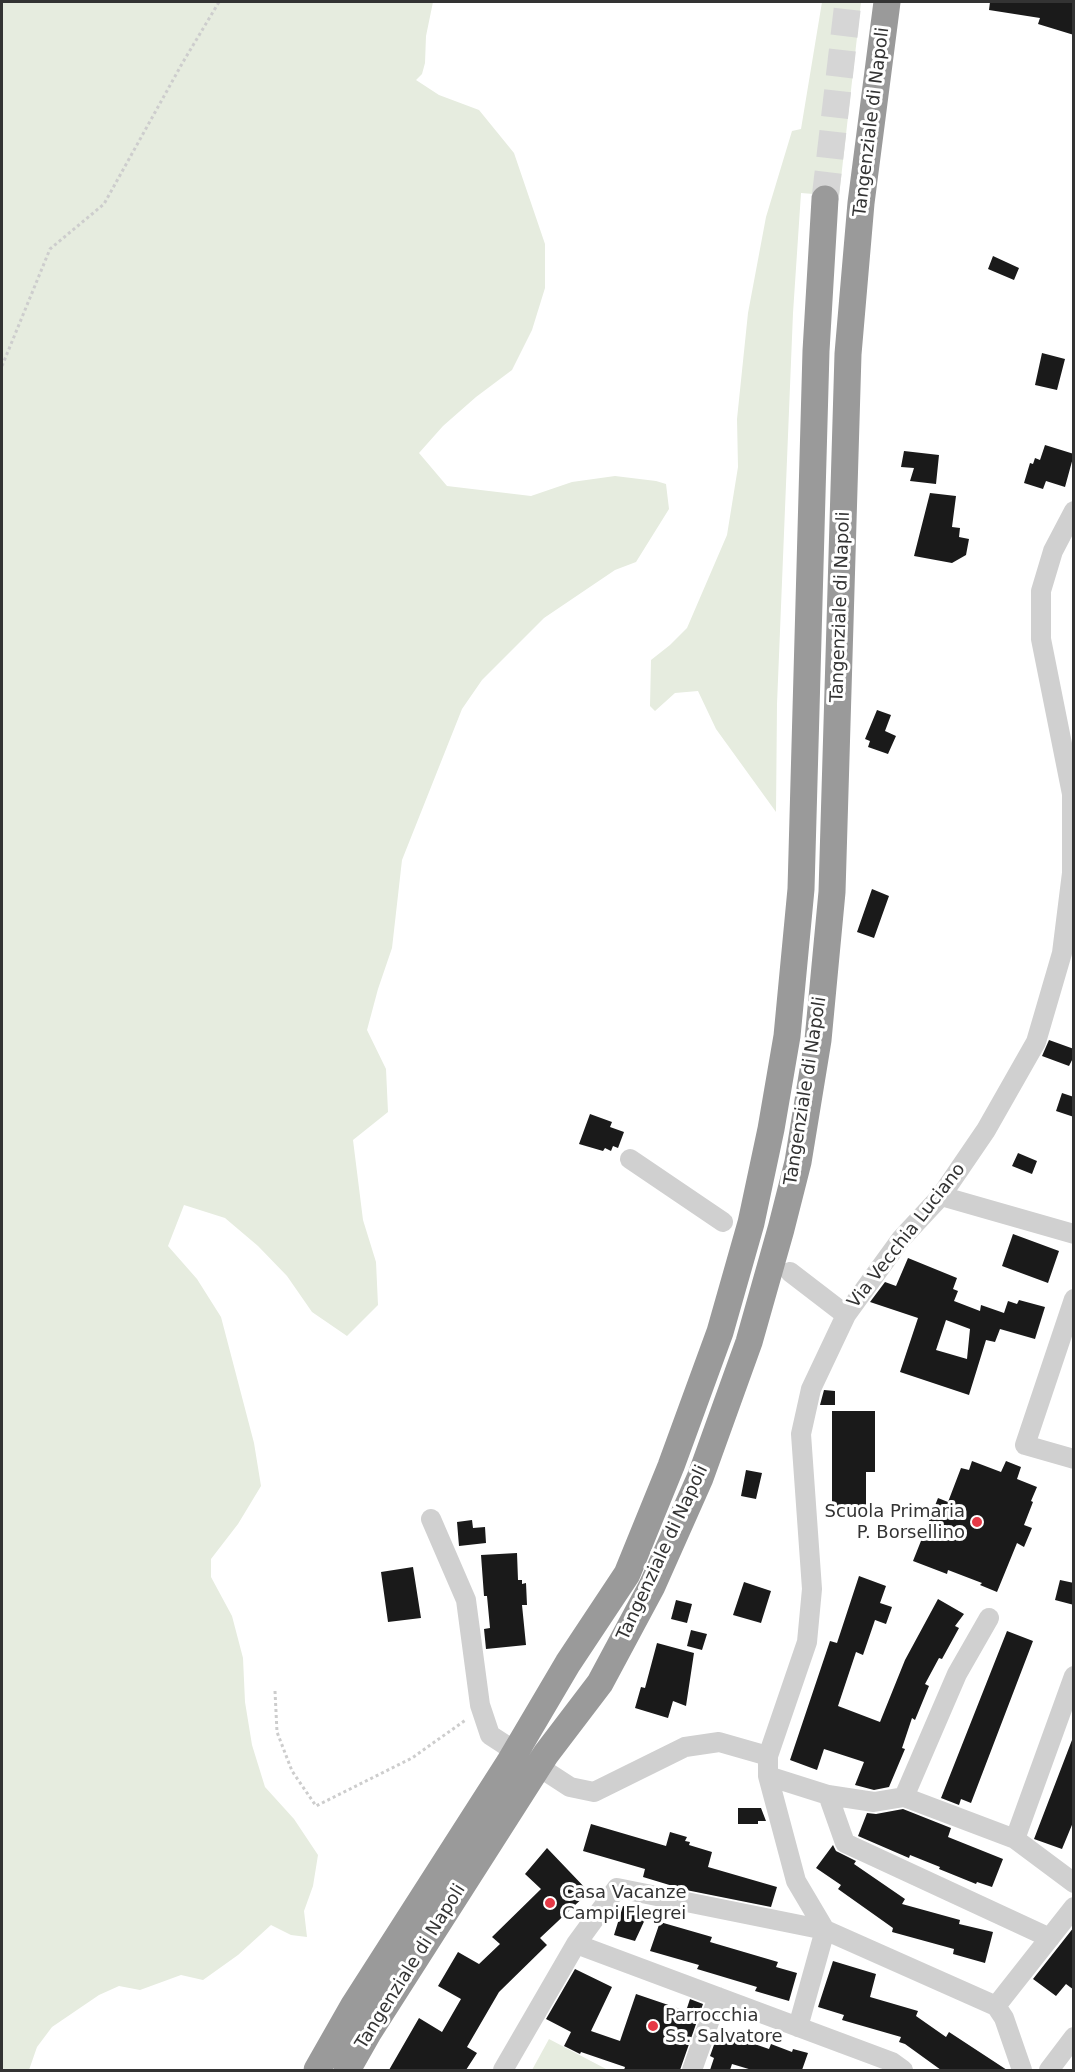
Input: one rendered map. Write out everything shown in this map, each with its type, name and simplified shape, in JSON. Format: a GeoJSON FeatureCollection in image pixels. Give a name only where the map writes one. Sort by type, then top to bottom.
{"type":"FeatureCollection","features":[{"type":"Feature","properties":{"kind":"highway","name":"Tangenziale di Napoli"},"geometry":{"type":"LineString","coordinates":[[347,2070],[546,1754],[600,1683],[651,1586],[707,1458],[749,1342],[781,1229],[798,1162],[816,1051],[832,892],[848,354],[861,203],[887,2]]}},
{"type":"Feature","properties":{"kind":"highway","name":"Tangenziale di Napoli"},"geometry":{"type":"LineString","coordinates":[[317,2070],[354,2005],[509,1763],[568,1663],[627,1574],[671,1466],[720,1332],[751,1223],[771,1130],[787,1036],[801,889],[816,363],[825,199]]}},
{"type":"Feature","properties":{"kind":"street","name":"Via Vecchia Luciano"},"geometry":{"type":"LineString","coordinates":[[768,1766],[807,1642],[812,1589],[801,1434],[811,1389],[846,1315],[902,1239],[941,1196],[986,1130],[1036,1042],[1062,953],[1072,873],[1072,794],[1041,639],[1041,591],[1053,551],[1074,511]]}},
{"type":"Feature","properties":{"kind":"street"},"geometry":{"type":"LineString","coordinates":[[630,1159],[723,1222]]}},
{"type":"Feature","properties":{"kind":"street"},"geometry":{"type":"LineString","coordinates":[[941,1196],[1074,1234]]}},
{"type":"Feature","properties":{"kind":"street"},"geometry":{"type":"LineString","coordinates":[[790,1272],[846,1315]]}},
{"type":"Feature","properties":{"kind":"street"},"geometry":{"type":"LineString","coordinates":[[1074,1299],[1025,1445],[1074,1459]]}},
{"type":"Feature","properties":{"kind":"street"},"geometry":{"type":"LineString","coordinates":[[431,1519],[466,1600],[481,1709],[490,1735],[570,1787],[594,1792],[685,1747],[719,1742],[828,1795],[874,1802],[904,1797],[1015,1839],[1074,1883]]}},
{"type":"Feature","properties":{"kind":"street"},"geometry":{"type":"LineString","coordinates":[[904,1797],[957,1674],[989,1618]]}},
{"type":"Feature","properties":{"kind":"street"},"geometry":{"type":"LineString","coordinates":[[1015,1839],[1074,1676]]}},
{"type":"Feature","properties":{"kind":"street"},"geometry":{"type":"LineString","coordinates":[[768,1766],[796,1881],[825,1930],[798,2027]]}},
{"type":"Feature","properties":{"kind":"street"},"geometry":{"type":"LineString","coordinates":[[828,1795],[845,1843],[1050,1938]]}},
{"type":"Feature","properties":{"kind":"street"},"geometry":{"type":"LineString","coordinates":[[503,2070],[576,1944],[617,1888],[825,1930],[996,2006],[1004,2018],[1022,2070]]}},
{"type":"Feature","properties":{"kind":"street"},"geometry":{"type":"LineString","coordinates":[[996,2006],[1074,1907]]}},
{"type":"Feature","properties":{"kind":"street"},"geometry":{"type":"LineString","coordinates":[[576,1944],[892,2062],[903,2070]]}},
{"type":"Feature","properties":{"kind":"street"},"geometry":{"type":"LineString","coordinates":[[692,2070],[718,1997]]}},
{"type":"Feature","properties":{"kind":"street"},"geometry":{"type":"LineString","coordinates":[[1049,2070],[1074,2037]]}},
{"type":"Feature","properties":{"kind":"path"},"geometry":{"type":"LineString","coordinates":[[2,366],[50,249],[104,204],[219,2]]}},
{"type":"Feature","properties":{"kind":"path"},"geometry":{"type":"LineString","coordinates":[[275,1691],[277,1732],[292,1771],[316,1806],[412,1758],[481,1709]]}},
{"type":"Feature","properties":{"kind":"shaded area"},"geometry":{"type":"Polygon","coordinates":[[[2,2],[433,2],[426,36],[425,63],[422,74],[416,80],[439,95],[479,110],[514,153],[545,244],[545,288],[532,330],[512,370],[443,426],[419,453],[447,486],[531,496],[572,482],[615,476],[666,484],[669,509],[636,562],[615,570],[544,618],[482,680],[462,709],[402,860],[392,948],[367,1030],[386,1069],[388,1112],[353,1140],[363,1220],[376,1262],[378,1305],[347,1336],[312,1312],[287,1276],[258,1246],[225,1218],[184,1205],[168,1246],[197,1279],[221,1317],[254,1443],[261,1486],[238,1524],[211,1559],[211,1577],[232,1616],[243,1658],[245,1702],[252,1745],[265,1787],[294,1819],[318,1855],[313,1886],[304,1911],[307,1937],[291,1935],[271,1925],[238,1955],[203,1980],[181,1975],[140,1990],[119,1986],[99,1995],[52,2027],[37,2047],[29,2070],[2,2070],[2,2]]]}},
{"type":"Feature","properties":{"kind":"shaded area"},"geometry":{"type":"Polygon","coordinates":[[[822,2],[861,2],[839,196],[801,193],[793,313],[777,704],[776,812],[716,729],[698,691],[675,693],[655,711],[650,706],[651,660],[687,628],[727,535],[738,467],[737,419],[748,313],[766,217],[792,131],[801,129],[822,2]]]}},
{"type":"Feature","properties":{"kind":"shaded area"},"geometry":{"type":"Polygon","coordinates":[[[549,2039],[608,2070],[532,2070],[549,2039]]]}},
{"type":"Feature","properties":{"kind":"building"},"geometry":{"type":"Polygon","coordinates":[[[990,2],[1074,2],[1074,35],[1038,24],[1040,18],[989,10],[990,2]]]}},
{"type":"Feature","properties":{"kind":"building"},"geometry":{"type":"Polygon","coordinates":[[[993,256],[1019,268],[1014,280],[988,269],[993,256]]]}},
{"type":"Feature","properties":{"kind":"building"},"geometry":{"type":"Polygon","coordinates":[[[1042,353],[1065,359],[1057,390],[1035,385],[1042,353]]]}},
{"type":"Feature","properties":{"kind":"building"},"geometry":{"type":"Polygon","coordinates":[[[1045,445],[1074,454],[1065,487],[1046,481],[1043,489],[1024,483],[1030,463],[1033,464],[1035,458],[1040,460],[1045,445]]]}},
{"type":"Feature","properties":{"kind":"building"},"geometry":{"type":"Polygon","coordinates":[[[904,451],[939,455],[936,484],[910,481],[914,468],[901,467],[904,451]]]}},
{"type":"Feature","properties":{"kind":"building"},"geometry":{"type":"Polygon","coordinates":[[[930,493],[956,496],[952,527],[960,528],[959,537],[969,539],[966,555],[952,563],[914,556],[930,493]]]}},
{"type":"Feature","properties":{"kind":"building"},"geometry":{"type":"Polygon","coordinates":[[[877,710],[891,715],[885,731],[896,736],[888,754],[868,747],[870,741],[865,739],[877,710]]]}},
{"type":"Feature","properties":{"kind":"building"},"geometry":{"type":"Polygon","coordinates":[[[872,889],[889,896],[874,938],[857,932],[872,889]]]}},
{"type":"Feature","properties":{"kind":"building"},"geometry":{"type":"Polygon","coordinates":[[[1049,1040],[1074,1049],[1074,1056],[1069,1066],[1042,1056],[1049,1040]]]}},
{"type":"Feature","properties":{"kind":"building"},"geometry":{"type":"Polygon","coordinates":[[[1062,1093],[1074,1097],[1074,1117],[1056,1111],[1062,1093]]]}},
{"type":"Feature","properties":{"kind":"building"},"geometry":{"type":"Polygon","coordinates":[[[590,1114],[612,1122],[610,1127],[624,1132],[618,1148],[613,1146],[611,1151],[605,1148],[603,1151],[579,1144],[590,1114]]]}},
{"type":"Feature","properties":{"kind":"building"},"geometry":{"type":"Polygon","coordinates":[[[1018,1153],[1037,1161],[1032,1174],[1012,1166],[1018,1153]]]}},
{"type":"Feature","properties":{"kind":"building"},"geometry":{"type":"Polygon","coordinates":[[[1013,1234],[1059,1251],[1048,1283],[1002,1266],[1013,1234]]]}},
{"type":"Feature","properties":{"kind":"building"},"geometry":{"type":"Polygon","coordinates":[[[908,1258],[957,1278],[953,1289],[958,1291],[954,1301],[980,1311],[981,1305],[1004,1313],[1008,1301],[1017,1304],[1019,1300],[1045,1307],[1035,1339],[1000,1329],[995,1342],[986,1340],[969,1395],[900,1372],[918,1318],[870,1302],[885,1282],[896,1286],[908,1258]],[[946,1320],[936,1350],[967,1359],[970,1329],[946,1320]]]}},
{"type":"Feature","properties":{"kind":"building"},"geometry":{"type":"Polygon","coordinates":[[[824,1390],[835,1391],[835,1405],[820,1405],[824,1390]]]}},
{"type":"Feature","properties":{"kind":"building"},"geometry":{"type":"Polygon","coordinates":[[[832,1411],[875,1411],[875,1472],[866,1472],[866,1508],[832,1507],[832,1411]]]}},
{"type":"Feature","properties":{"kind":"building","name":"Scuola Primaria P. Borsellino"},"geometry":{"type":"Polygon","coordinates":[[[972,1461],[1001,1472],[1006,1461],[1021,1467],[1017,1479],[1037,1487],[1024,1525],[1032,1528],[1024,1547],[1017,1543],[997,1592],[980,1585],[982,1583],[948,1570],[947,1574],[913,1561],[938,1498],[948,1502],[961,1468],[969,1470],[972,1461]]]}},
{"type":"Feature","properties":{"kind":"building"},"geometry":{"type":"Polygon","coordinates":[[[746,1470],[762,1473],[756,1499],[741,1496],[746,1470]]]}},
{"type":"Feature","properties":{"kind":"building"},"geometry":{"type":"Polygon","coordinates":[[[472,1520],[473,1528],[485,1527],[486,1543],[459,1546],[457,1522],[472,1520]]]}},
{"type":"Feature","properties":{"kind":"building"},"geometry":{"type":"Polygon","coordinates":[[[517,1553],[518,1580],[522,1580],[522,1584],[526,1583],[527,1605],[522,1605],[526,1645],[486,1649],[484,1629],[490,1628],[487,1596],[484,1596],[481,1555],[517,1553]]]}},
{"type":"Feature","properties":{"kind":"building"},"geometry":{"type":"Polygon","coordinates":[[[413,1567],[421,1618],[388,1622],[381,1572],[413,1567]]]}},
{"type":"Feature","properties":{"kind":"building"},"geometry":{"type":"Polygon","coordinates":[[[859,1576],[886,1586],[880,1603],[892,1607],[886,1624],[875,1620],[863,1655],[856,1652],[838,1706],[880,1722],[905,1660],[938,1599],[964,1614],[955,1626],[959,1628],[942,1659],[939,1658],[925,1684],[929,1686],[915,1720],[912,1718],[902,1748],[905,1749],[889,1787],[874,1790],[855,1785],[864,1762],[824,1749],[817,1770],[790,1760],[830,1641],[837,1643],[859,1576]]]}},
{"type":"Feature","properties":{"kind":"building"},"geometry":{"type":"Polygon","coordinates":[[[1060,1580],[1074,1583],[1074,1605],[1055,1600],[1060,1580]]]}},
{"type":"Feature","properties":{"kind":"building"},"geometry":{"type":"Polygon","coordinates":[[[744,1582],[771,1591],[761,1623],[733,1615],[744,1582]]]}},
{"type":"Feature","properties":{"kind":"building"},"geometry":{"type":"Polygon","coordinates":[[[676,1600],[692,1604],[687,1623],[671,1619],[676,1600]]]}},
{"type":"Feature","properties":{"kind":"building"},"geometry":{"type":"Polygon","coordinates":[[[691,1630],[707,1634],[702,1650],[687,1646],[691,1630]]]}},
{"type":"Feature","properties":{"kind":"building"},"geometry":{"type":"Polygon","coordinates":[[[1007,1631],[1033,1641],[971,1803],[961,1799],[959,1805],[941,1798],[1007,1631]]]}},
{"type":"Feature","properties":{"kind":"building"},"geometry":{"type":"Polygon","coordinates":[[[657,1643],[694,1653],[686,1706],[673,1701],[668,1718],[635,1708],[641,1687],[645,1688],[657,1643]]]}},
{"type":"Feature","properties":{"kind":"building"},"geometry":{"type":"Polygon","coordinates":[[[1072,1740],[1074,1820],[1062,1849],[1034,1839],[1072,1740]]]}},
{"type":"Feature","properties":{"kind":"building"},"geometry":{"type":"Polygon","coordinates":[[[738,1808],[761,1808],[766,1821],[758,1821],[758,1824],[738,1824],[738,1808]]]}},
{"type":"Feature","properties":{"kind":"building"},"geometry":{"type":"Polygon","coordinates":[[[903,1809],[951,1828],[948,1837],[1003,1859],[992,1887],[977,1882],[976,1884],[939,1869],[940,1867],[910,1855],[909,1858],[858,1836],[867,1813],[876,1814],[903,1809]]]}},
{"type":"Feature","properties":{"kind":"building"},"geometry":{"type":"Polygon","coordinates":[[[591,1824],[666,1846],[670,1832],[687,1837],[685,1841],[690,1842],[689,1845],[712,1852],[708,1867],[777,1887],[771,1907],[686,1890],[643,1877],[645,1869],[583,1851],[591,1824]]]}},
{"type":"Feature","properties":{"kind":"building"},"geometry":{"type":"Polygon","coordinates":[[[833,1845],[836,1851],[856,1861],[854,1864],[905,1899],[902,1904],[960,1920],[959,1924],[993,1932],[985,1963],[953,1954],[954,1949],[892,1932],[893,1928],[838,1889],[841,1885],[816,1868],[833,1845]]]}},
{"type":"Feature","properties":{"kind":"building"},"geometry":{"type":"Polygon","coordinates":[[[547,1848],[589,1892],[540,1938],[547,1945],[499,1992],[467,2047],[477,2053],[466,2070],[389,2070],[419,2018],[442,2032],[461,1999],[438,1986],[458,1952],[479,1964],[500,1944],[492,1937],[541,1889],[525,1874],[547,1848]]]}},
{"type":"Feature","properties":{"kind":"building"},"geometry":{"type":"Polygon","coordinates":[[[623,1906],[648,1913],[635,1941],[614,1935],[623,1906]]]}},
{"type":"Feature","properties":{"kind":"building"},"geometry":{"type":"Polygon","coordinates":[[[660,1922],[712,1937],[710,1942],[778,1962],[776,1967],[797,1973],[789,2001],[755,1991],[757,1987],[697,1969],[699,1965],[650,1951],[660,1922]]]}},
{"type":"Feature","properties":{"kind":"building"},"geometry":{"type":"Polygon","coordinates":[[[1074,1927],[1074,1990],[1066,1984],[1056,1996],[1033,1979],[1074,1927]]]}},
{"type":"Feature","properties":{"kind":"building"},"geometry":{"type":"Polygon","coordinates":[[[833,1961],[876,1974],[870,1997],[918,2011],[916,2016],[946,2037],[949,2032],[1007,2070],[941,2070],[899,2042],[901,2037],[842,2020],[844,2015],[818,2007],[833,1961]]]}},
{"type":"Feature","properties":{"kind":"building"},"geometry":{"type":"Polygon","coordinates":[[[575,1969],[612,1987],[591,2031],[620,2041],[636,1994],[686,2011],[690,1999],[703,2004],[680,2070],[624,2070],[625,2067],[581,2052],[580,2054],[564,2046],[571,2032],[546,2019],[575,1969]]]}},
{"type":"Feature","properties":{"kind":"building"},"geometry":{"type":"Polygon","coordinates":[[[720,2028],[738,2034],[737,2038],[769,2049],[771,2044],[792,2052],[793,2049],[808,2053],[802,2070],[752,2070],[732,2064],[730,2070],[710,2070],[714,2058],[710,2056],[720,2028]]]}},
{"type":"Feature","properties":{"kind":"tunnel"},"geometry":{"type":"LineString","coordinates":[[825,199],[848,2]]}},
{"type":"Feature","properties":{"kind":"place","name":"Scuola Primaria P. Borsellino"},"geometry":{"type":"Point","coordinates":[977,1522]}},
{"type":"Feature","properties":{"kind":"place","name":"Casa Vacanze Campi Flegrei"},"geometry":{"type":"Point","coordinates":[550,1903]}},
{"type":"Feature","properties":{"kind":"place","name":"Parrocchia Ss. Salvatore"},"geometry":{"type":"Point","coordinates":[653,2026]}}]}
